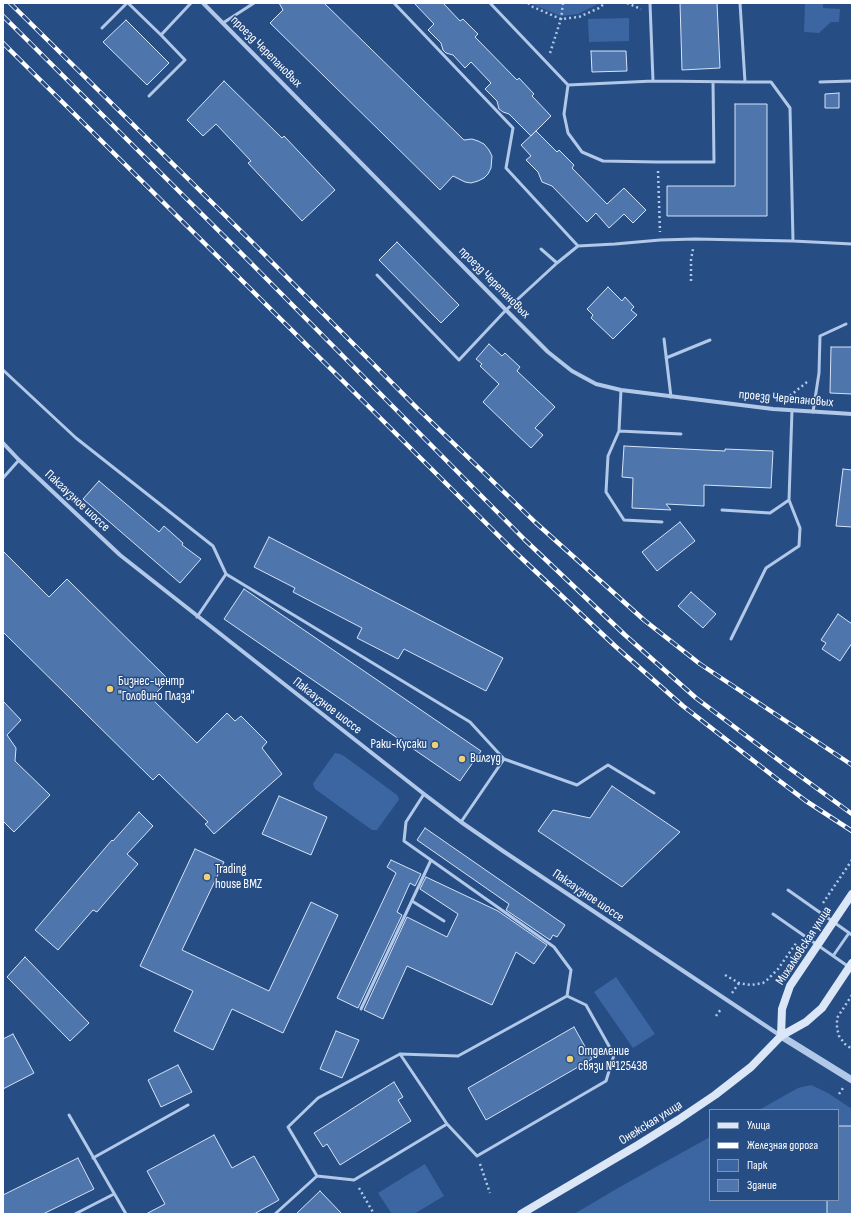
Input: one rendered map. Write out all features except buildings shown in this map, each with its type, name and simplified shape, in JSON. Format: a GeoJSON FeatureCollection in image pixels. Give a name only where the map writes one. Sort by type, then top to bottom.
{"type":"FeatureCollection","features":[{"type":"Feature","properties":{"kind":"main road","name":"Михалковская улица"},"geometry":{"type":"LineString","coordinates":[[781,1036],[782,1009],[790,986],[852,894]]}},
{"type":"Feature","properties":{"kind":"main road"},"geometry":{"type":"LineString","coordinates":[[781,1036],[806,1022],[822,1008],[852,963]]}},
{"type":"Feature","properties":{"kind":"main road","name":"Онежская улица"},"geometry":{"type":"LineString","coordinates":[[521,1214],[694,1110],[751,1066],[781,1036]]}},
{"type":"Feature","properties":{"kind":"street","name":"проезд Черепановых"},"geometry":{"type":"LineString","coordinates":[[204,3],[506,310],[548,352],[572,371],[596,384],[621,390],[773,409],[852,414]]}},
{"type":"Feature","properties":{"kind":"street","name":"Пакгаузное шоссе"},"geometry":{"type":"LineString","coordinates":[[3,443],[19,460],[120,555],[197,617],[460,822],[781,1036]]}},
{"type":"Feature","properties":{"kind":"street"},"geometry":{"type":"LineString","coordinates":[[781,1036],[852,1080]]}},
{"type":"Feature","properties":{"kind":"lane"},"geometry":{"type":"LineString","coordinates":[[102,28],[128,3],[185,60],[149,96]]}},
{"type":"Feature","properties":{"kind":"lane"},"geometry":{"type":"LineString","coordinates":[[161,35],[191,3]]}},
{"type":"Feature","properties":{"kind":"lane"},"geometry":{"type":"LineString","coordinates":[[223,23],[254,3]]}},
{"type":"Feature","properties":{"kind":"lane"},"geometry":{"type":"LineString","coordinates":[[394,3],[513,128],[506,168],[578,246]]}},
{"type":"Feature","properties":{"kind":"lane"},"geometry":{"type":"LineString","coordinates":[[490,3],[568,85]]}},
{"type":"Feature","properties":{"kind":"lane"},"geometry":{"type":"LineString","coordinates":[[650,3],[653,81]]}},
{"type":"Feature","properties":{"kind":"lane"},"geometry":{"type":"LineString","coordinates":[[740,3],[744,82]]}},
{"type":"Feature","properties":{"kind":"lane"},"geometry":{"type":"LineString","coordinates":[[568,85],[653,81],[771,82],[790,108],[793,241]]}},
{"type":"Feature","properties":{"kind":"lane"},"geometry":{"type":"LineString","coordinates":[[820,82],[852,81]]}},
{"type":"Feature","properties":{"kind":"lane"},"geometry":{"type":"LineString","coordinates":[[568,85],[564,114],[568,133],[582,152],[603,161],[714,162],[713,82]]}},
{"type":"Feature","properties":{"kind":"lane"},"geometry":{"type":"LineString","coordinates":[[376,275],[459,360],[506,310],[557,263],[578,246],[695,239],[852,244]]}},
{"type":"Feature","properties":{"kind":"lane"},"geometry":{"type":"LineString","coordinates":[[541,249],[557,263]]}},
{"type":"Feature","properties":{"kind":"lane"},"geometry":{"type":"LineString","coordinates":[[813,412],[819,373],[820,336],[846,324]]}},
{"type":"Feature","properties":{"kind":"lane"},"geometry":{"type":"LineString","coordinates":[[664,339],[671,397]]}},
{"type":"Feature","properties":{"kind":"lane"},"geometry":{"type":"LineString","coordinates":[[666,358],[710,340]]}},
{"type":"Feature","properties":{"kind":"lane"},"geometry":{"type":"LineString","coordinates":[[3,370],[76,438],[213,546],[226,574],[470,722],[504,760],[577,785],[608,764],[654,793]]}},
{"type":"Feature","properties":{"kind":"lane"},"geometry":{"type":"LineString","coordinates":[[621,390],[619,431],[608,456],[606,492],[624,520],[662,522]]}},
{"type":"Feature","properties":{"kind":"lane"},"geometry":{"type":"LineString","coordinates":[[731,639],[766,568],[799,546],[800,528],[788,500],[792,410]]}},
{"type":"Feature","properties":{"kind":"lane"},"geometry":{"type":"LineString","coordinates":[[619,431],[680,434]]}},
{"type":"Feature","properties":{"kind":"lane"},"geometry":{"type":"LineString","coordinates":[[3,478],[19,460]]}},
{"type":"Feature","properties":{"kind":"lane"},"geometry":{"type":"LineString","coordinates":[[722,510],[770,513],[788,500]]}},
{"type":"Feature","properties":{"kind":"lane"},"geometry":{"type":"LineString","coordinates":[[197,617],[226,574]]}},
{"type":"Feature","properties":{"kind":"lane"},"geometry":{"type":"LineString","coordinates":[[460,822],[504,760]]}},
{"type":"Feature","properties":{"kind":"lane"},"geometry":{"type":"LineString","coordinates":[[424,794],[406,822],[404,841],[554,947],[571,970],[567,996]]}},
{"type":"Feature","properties":{"kind":"lane"},"geometry":{"type":"LineString","coordinates":[[361,1009],[432,860]]}},
{"type":"Feature","properties":{"kind":"lane"},"geometry":{"type":"LineString","coordinates":[[788,890],[851,934],[833,956]]}},
{"type":"Feature","properties":{"kind":"lane"},"geometry":{"type":"LineString","coordinates":[[412,901],[444,921]]}},
{"type":"Feature","properties":{"kind":"lane"},"geometry":{"type":"LineString","coordinates":[[773,914],[852,969]]}},
{"type":"Feature","properties":{"kind":"lane"},"geometry":{"type":"LineString","coordinates":[[317,1176],[288,1127],[318,1098],[400,1054],[458,1056],[567,996]]}},
{"type":"Feature","properties":{"kind":"lane"},"geometry":{"type":"LineString","coordinates":[[400,1054],[447,1124],[477,1156],[606,1081],[614,1055],[586,1005],[567,996]]}},
{"type":"Feature","properties":{"kind":"lane"},"geometry":{"type":"LineString","coordinates":[[93,1158],[188,1105]]}},
{"type":"Feature","properties":{"kind":"lane"},"geometry":{"type":"LineString","coordinates":[[69,1115],[126,1214]]}},
{"type":"Feature","properties":{"kind":"lane"},"geometry":{"type":"LineString","coordinates":[[275,1214],[317,1176],[354,1180],[447,1124]]}},
{"type":"Feature","properties":{"kind":"lane"},"geometry":{"type":"LineString","coordinates":[[75,1214],[114,1194]]}},
{"type":"Feature","properties":{"kind":"path"},"geometry":{"type":"LineString","coordinates":[[528,3],[533,7],[561,19],[579,17],[599,8],[605,3]]}},
{"type":"Feature","properties":{"kind":"path"},"geometry":{"type":"LineString","coordinates":[[547,62],[561,19],[563,3]]}},
{"type":"Feature","properties":{"kind":"path"},"geometry":{"type":"LineString","coordinates":[[657,162],[660,240]]}},
{"type":"Feature","properties":{"kind":"path"},"geometry":{"type":"LineString","coordinates":[[691,281],[691,260],[695,239]]}},
{"type":"Feature","properties":{"kind":"path"},"geometry":{"type":"LineString","coordinates":[[773,409],[819,373]]}},
{"type":"Feature","properties":{"kind":"path"},"geometry":{"type":"LineString","coordinates":[[725,975],[739,983],[751,985],[763,983],[772,974]]}},
{"type":"Feature","properties":{"kind":"path"},"geometry":{"type":"LineString","coordinates":[[852,995],[836,1018],[839,1036],[845,1044],[852,1049]]}},
{"type":"Feature","properties":{"kind":"path"},"geometry":{"type":"LineString","coordinates":[[477,1156],[490,1193]]}},
{"type":"Feature","properties":{"kind":"path"},"geometry":{"type":"LineString","coordinates":[[354,1180],[374,1214]]}},
{"type":"Feature","properties":{"kind":"green space"},"geometry":{"type":"Polygon","coordinates":[[[532,3],[600,3],[578,14],[561,16],[532,3]]]}},
{"type":"Feature","properties":{"kind":"green space"},"geometry":{"type":"Polygon","coordinates":[[[805,3],[823,3],[823,8],[840,9],[839,22],[831,22],[819,33],[804,32],[805,3]]]}},
{"type":"Feature","properties":{"kind":"green space"},"geometry":{"type":"Polygon","coordinates":[[[629,18],[629,41],[589,42],[588,19],[629,18]]]}},
{"type":"Feature","properties":{"kind":"green space"},"geometry":{"type":"Polygon","coordinates":[[[335,753],[344,756],[397,795],[399,799],[398,801],[377,830],[372,830],[315,789],[313,784],[314,782],[335,753]]]}},
{"type":"Feature","properties":{"kind":"green space"},"geometry":{"type":"Polygon","coordinates":[[[616,977],[655,1034],[633,1048],[594,992],[616,977]]]}},
{"type":"Feature","properties":{"kind":"green space"},"geometry":{"type":"Polygon","coordinates":[[[811,1085],[828,1093],[852,1109],[852,1214],[574,1214],[709,1138],[709,1201],[839,1201],[839,1109],[761,1109],[798,1088],[811,1085]]]}},
{"type":"Feature","properties":{"kind":"green space"},"geometry":{"type":"Polygon","coordinates":[[[425,1164],[444,1196],[414,1214],[392,1214],[378,1193],[425,1164]]]}},
{"type":"Feature","properties":{"kind":"railway"},"geometry":{"type":"LineString","coordinates":[[10,3],[252,242],[416,407],[536,523],[644,620],[700,664],[852,765]]}},
{"type":"Feature","properties":{"kind":"railway"},"geometry":{"type":"LineString","coordinates":[[3,16],[240,252],[525,540],[625,635],[696,698],[852,814]]}},
{"type":"Feature","properties":{"kind":"railway"},"geometry":{"type":"LineString","coordinates":[[3,43],[515,552],[615,646],[683,706],[806,801],[852,831]]}},
{"type":"Feature","properties":{"kind":"place","name":"Бизнес-центр \"Головино Плаза\""},"geometry":{"type":"Point","coordinates":[110,689]}},
{"type":"Feature","properties":{"kind":"place","name":"Раки-Кусаки"},"geometry":{"type":"Point","coordinates":[435,745]}},
{"type":"Feature","properties":{"kind":"place","name":"Вилгуд"},"geometry":{"type":"Point","coordinates":[462,759]}},
{"type":"Feature","properties":{"kind":"place","name":"Trading house BMZ"},"geometry":{"type":"Point","coordinates":[207,877]}},
{"type":"Feature","properties":{"kind":"place","name":"Отделение связи №125438"},"geometry":{"type":"Point","coordinates":[570,1059]}}]}
